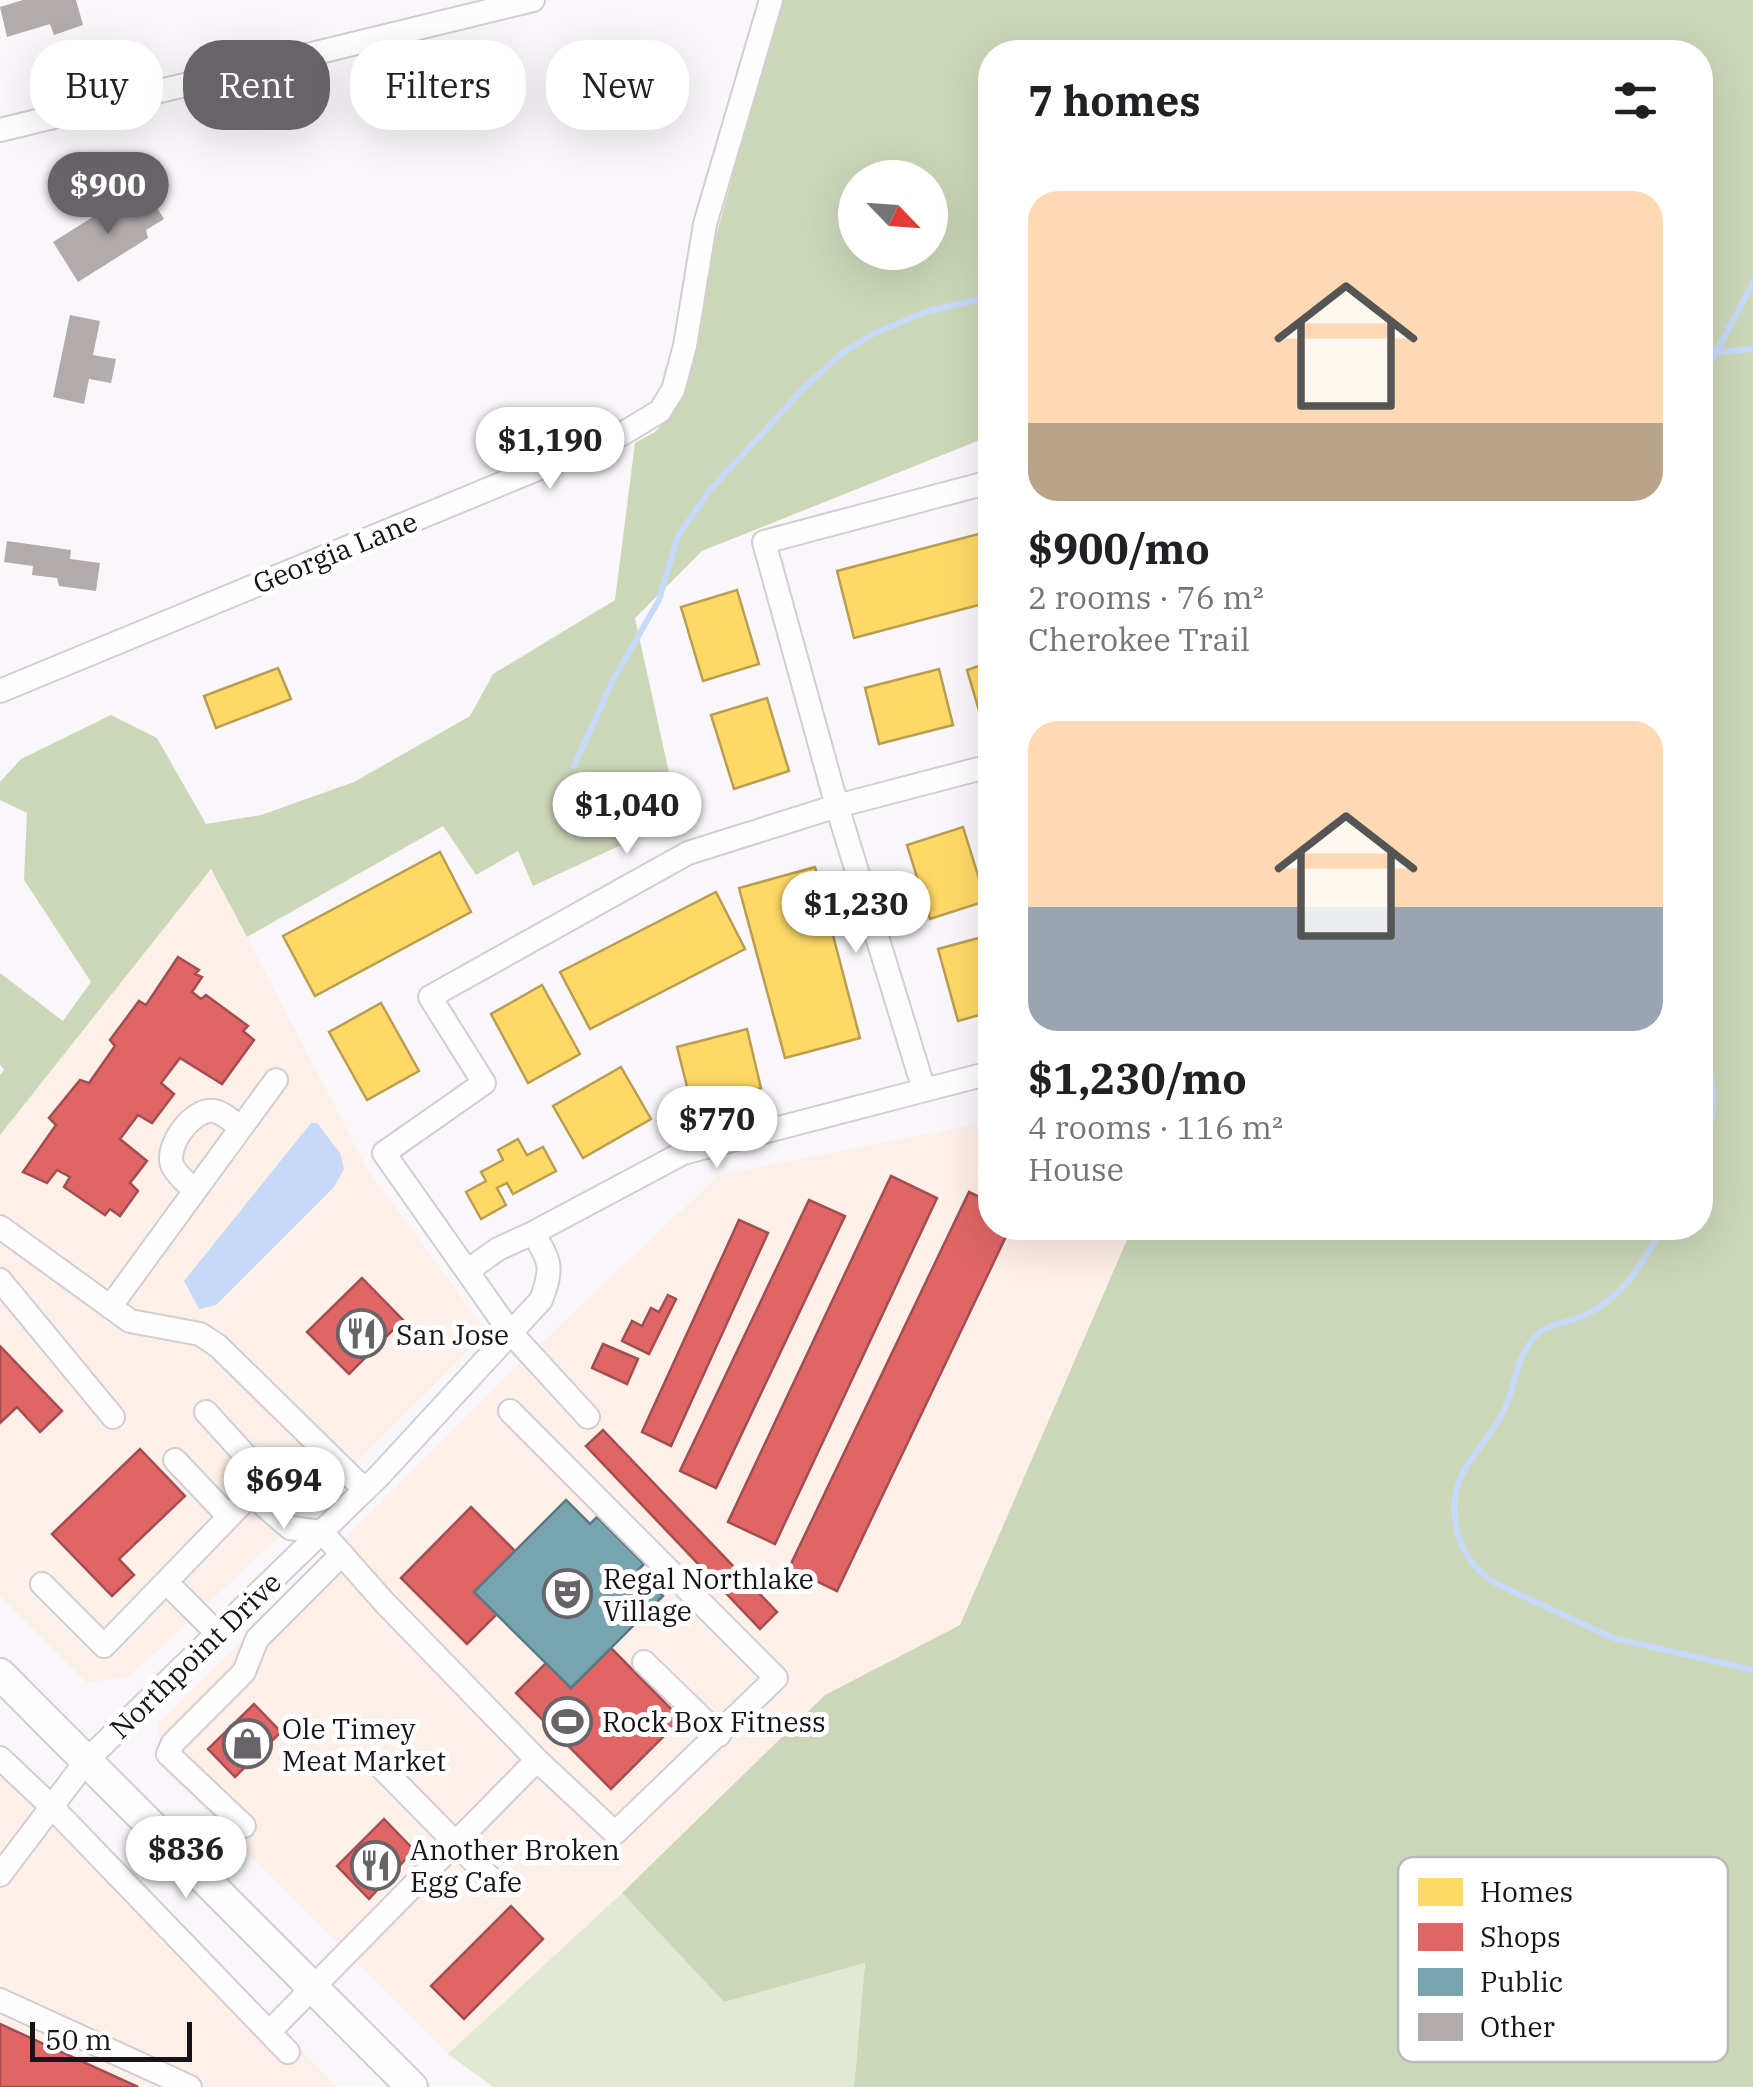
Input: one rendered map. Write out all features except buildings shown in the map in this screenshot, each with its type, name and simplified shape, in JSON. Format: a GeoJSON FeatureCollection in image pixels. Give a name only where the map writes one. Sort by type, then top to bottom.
{"type":"FeatureCollection","features":[{"type":"Feature","properties":{"kind":"main road"},"geometry":{"type":"LineString","coordinates":[[0,1674],[412,2087]]}},
{"type":"Feature","properties":{"kind":"street"},"geometry":{"type":"LineString","coordinates":[[0,130],[534,0]]}},
{"type":"Feature","properties":{"kind":"street","name":"Georgia Lane"},"geometry":{"type":"LineString","coordinates":[[0,691],[622,434],[660,410],[673,390],[685,346],[705,224],[770,0]]}},
{"type":"Feature","properties":{"kind":"street"},"geometry":{"type":"LineString","coordinates":[[924,1090],[764,542],[978,485]]}},
{"type":"Feature","properties":{"kind":"street"},"geometry":{"type":"LineString","coordinates":[[588,1417],[510,1332],[384,1153],[484,1082],[430,997],[688,853],[838,806],[978,769]]}},
{"type":"Feature","properties":{"kind":"street"},"geometry":{"type":"LineString","coordinates":[[467,1271],[498,1250],[684,1153],[978,1076]]}},
{"type":"Feature","properties":{"kind":"street"},"geometry":{"type":"LineString","coordinates":[[110,1307],[276,1080]]}},
{"type":"Feature","properties":{"kind":"street"},"geometry":{"type":"LineString","coordinates":[[195,1191],[172,1166],[171,1156],[172,1147],[191,1120],[209,1110],[219,1112],[241,1128]]}},
{"type":"Feature","properties":{"kind":"street"},"geometry":{"type":"LineString","coordinates":[[0,1227],[130,1321],[200,1334],[218,1346],[365,1490]]}},
{"type":"Feature","properties":{"kind":"street","name":"Northpoint Drive"},"geometry":{"type":"LineString","coordinates":[[0,1875],[86,1760],[365,1490],[541,1300],[551,1274],[544,1250],[533,1233]]}},
{"type":"Feature","properties":{"kind":"street"},"geometry":{"type":"LineString","coordinates":[[0,1280],[113,1417]]}},
{"type":"Feature","properties":{"kind":"street"},"geometry":{"type":"LineString","coordinates":[[251,1494],[290,1528],[322,1532],[395,1614],[538,1760],[615,1832],[776,1678],[510,1411]]}},
{"type":"Feature","properties":{"kind":"street"},"geometry":{"type":"LineString","coordinates":[[42,1584],[104,1646],[230,1517],[266,1478],[206,1412]]}},
{"type":"Feature","properties":{"kind":"street"},"geometry":{"type":"LineString","coordinates":[[175,1460],[230,1517]]}},
{"type":"Feature","properties":{"kind":"street"},"geometry":{"type":"LineString","coordinates":[[244,1826],[168,1754],[172,1743],[244,1672],[257,1639],[342,1554]]}},
{"type":"Feature","properties":{"kind":"street"},"geometry":{"type":"LineString","coordinates":[[166,1582],[218,1633]]}},
{"type":"Feature","properties":{"kind":"street"},"geometry":{"type":"LineString","coordinates":[[644,1662],[719,1735]]}},
{"type":"Feature","properties":{"kind":"street"},"geometry":{"type":"LineString","coordinates":[[0,1758],[52,1806],[288,2052]]}},
{"type":"Feature","properties":{"kind":"street"},"geometry":{"type":"LineString","coordinates":[[269,2032],[538,1760]]}},
{"type":"Feature","properties":{"kind":"street"},"geometry":{"type":"LineString","coordinates":[[381,1767],[491,1879]]}},
{"type":"Feature","properties":{"kind":"street"},"geometry":{"type":"LineString","coordinates":[[0,2000],[190,2087]]}},
{"type":"Feature","properties":{"kind":"shaded area"},"geometry":{"type":"Polygon","coordinates":[[[211,868],[368,1170],[487,1332],[335,1484],[156,1652],[127,1677],[87,1683],[0,1596],[0,1135],[211,868]]]}},
{"type":"Feature","properties":{"kind":"shaded area"},"geometry":{"type":"Polygon","coordinates":[[[978,1124],[978,1240],[1126,1240],[960,1625],[825,1695],[622,1893],[448,2054],[160,1766],[158,1725],[503,1379],[719,1175],[978,1124]]]}},
{"type":"Feature","properties":{"kind":"shaded area"},"geometry":{"type":"Polygon","coordinates":[[[0,1752],[277,2024],[337,2087],[0,2087],[0,1752]]]}},
{"type":"Feature","properties":{"kind":"green space"},"geometry":{"type":"Polygon","coordinates":[[[782,0],[1753,0],[1753,2087],[854,2087],[865,1963],[724,2002],[622,1893],[825,1695],[960,1625],[1127,1240],[1713,1240],[1713,40],[978,40],[978,441],[702,551],[635,618],[679,818],[533,886],[518,851],[476,875],[443,826],[247,937],[211,869],[0,1135],[0,1075],[4,1070],[0,1065],[0,973],[63,1021],[91,982],[24,880],[27,813],[0,800],[0,782],[21,759],[111,715],[157,738],[206,824],[261,815],[354,782],[470,716],[493,674],[615,600],[635,443],[655,432],[675,410],[687,384],[717,232],[782,0]]]}},
{"type":"Feature","properties":{"kind":"green space"},"geometry":{"type":"Polygon","coordinates":[[[622,1893],[724,2002],[865,1963],[854,2087],[493,2087],[448,2054],[622,1893]]]}},
{"type":"Feature","properties":{"kind":"water"},"geometry":{"type":"Polygon","coordinates":[[[311,1123],[317,1123],[340,1153],[344,1169],[334,1187],[216,1305],[199,1309],[184,1281],[311,1123]]]}},
{"type":"Feature","properties":{"kind":"waterway"},"geometry":{"type":"LineString","coordinates":[[1713,358],[1753,283]]}},
{"type":"Feature","properties":{"kind":"waterway"},"geometry":{"type":"LineString","coordinates":[[574,766],[614,678],[659,600],[678,536],[710,490],[803,389],[842,353],[875,333],[925,312],[978,300]]}},
{"type":"Feature","properties":{"kind":"waterway"},"geometry":{"type":"LineString","coordinates":[[1713,348],[1717,352],[1753,349]]}},
{"type":"Feature","properties":{"kind":"waterway"},"geometry":{"type":"LineString","coordinates":[[1713,1084],[1713,1112]]}},
{"type":"Feature","properties":{"kind":"waterway"},"geometry":{"type":"LineString","coordinates":[[1656,1240],[1621,1290],[1583,1316],[1544,1329],[1526,1348],[1505,1408],[1460,1478],[1454,1510],[1457,1531],[1472,1562],[1497,1584],[1613,1638],[1753,1670]]}},
{"type":"Feature","properties":{"kind":"place","name":"San Jose"},"geometry":{"type":"Point","coordinates":[361,1334]}},
{"type":"Feature","properties":{"kind":"place","name":"Regal Northlake Village"},"geometry":{"type":"Point","coordinates":[568,1594]}},
{"type":"Feature","properties":{"kind":"place","name":"Rock Box Fitness"},"geometry":{"type":"Point","coordinates":[567,1721]}},
{"type":"Feature","properties":{"kind":"place","name":"Ole Timey Meat Market"},"geometry":{"type":"Point","coordinates":[247,1744]}},
{"type":"Feature","properties":{"kind":"place","name":"Another Broken Egg Cafe"},"geometry":{"type":"Point","coordinates":[375,1865]}}]}
